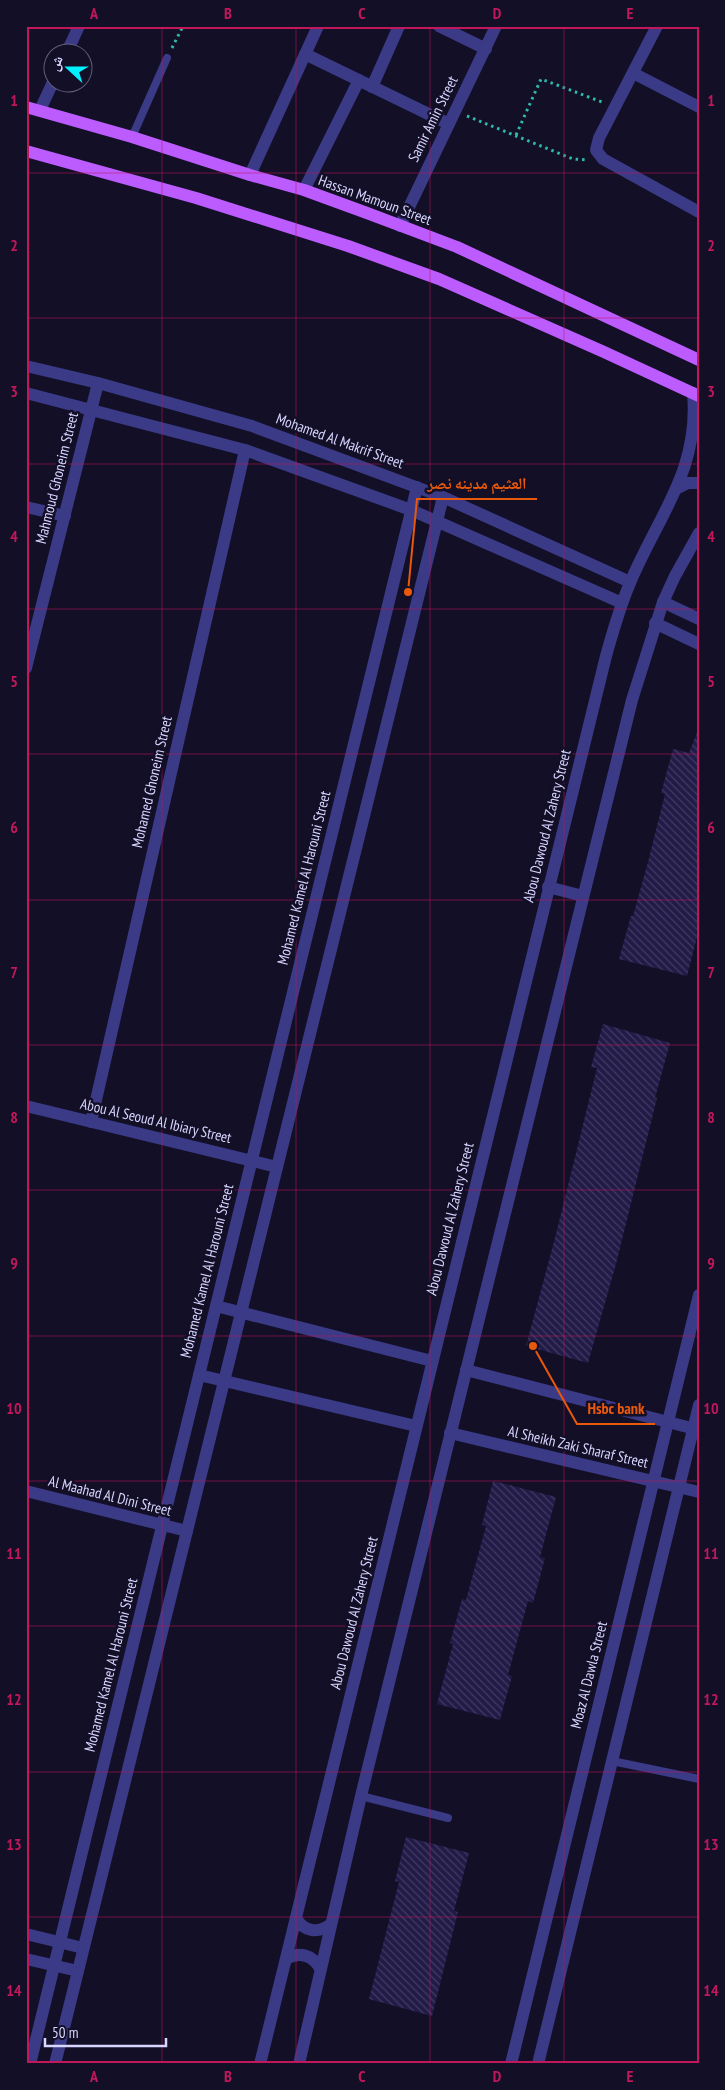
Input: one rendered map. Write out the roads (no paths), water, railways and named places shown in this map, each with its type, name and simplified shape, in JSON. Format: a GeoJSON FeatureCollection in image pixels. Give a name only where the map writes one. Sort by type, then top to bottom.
{"type":"FeatureCollection","features":[{"type":"Feature","properties":{"kind":"main road","name":"Hassan Mamoun Street"},"geometry":{"type":"LineString","coordinates":[[26,107],[132,137],[250,175],[304,190],[456,247],[699,360]]}},
{"type":"Feature","properties":{"kind":"main road"},"geometry":{"type":"LineString","coordinates":[[26,151],[196,198],[348,246],[439,280],[696,394]]}},
{"type":"Feature","properties":{"kind":"street"},"geometry":{"type":"LineString","coordinates":[[72,42],[79,26]]}},
{"type":"Feature","properties":{"kind":"street"},"geometry":{"type":"LineString","coordinates":[[250,175],[318,26]]}},
{"type":"Feature","properties":{"kind":"street"},"geometry":{"type":"LineString","coordinates":[[372,87],[399,26]]}},
{"type":"Feature","properties":{"kind":"street"},"geometry":{"type":"LineString","coordinates":[[439,26],[486,49]]}},
{"type":"Feature","properties":{"kind":"street","name":"Samir Amin Street"},"geometry":{"type":"LineString","coordinates":[[400,226],[496,26]]}},
{"type":"Feature","properties":{"kind":"street"},"geometry":{"type":"LineString","coordinates":[[655,27],[616,108],[596,144],[599,155],[603,159],[699,212]]}},
{"type":"Feature","properties":{"kind":"street"},"geometry":{"type":"LineString","coordinates":[[305,54],[449,124]]}},
{"type":"Feature","properties":{"kind":"street"},"geometry":{"type":"LineString","coordinates":[[633,74],[699,107]]}},
{"type":"Feature","properties":{"kind":"street"},"geometry":{"type":"LineString","coordinates":[[304,190],[359,80]]}},
{"type":"Feature","properties":{"kind":"street"},"geometry":{"type":"LineString","coordinates":[[40,110],[48,92]]}},
{"type":"Feature","properties":{"kind":"street","name":"Mohamed Al Makrif Street"},"geometry":{"type":"LineString","coordinates":[[26,366],[98,383],[252,426],[443,497],[630,582]]}},
{"type":"Feature","properties":{"kind":"street","name":"Mahmoud Ghoneim Street"},"geometry":{"type":"LineString","coordinates":[[26,668],[98,383]]}},
{"type":"Feature","properties":{"kind":"street"},"geometry":{"type":"LineString","coordinates":[[26,393],[245,450],[411,510],[622,603]]}},
{"type":"Feature","properties":{"kind":"street","name":"Abou Dawoud Al Zahery Street"},"geometry":{"type":"LineString","coordinates":[[260,2064],[548,887],[604,666],[630,582],[678,488],[692,444],[696,394]]}},
{"type":"Feature","properties":{"kind":"street","name":"Mohamed Ghoneim Street"},"geometry":{"type":"LineString","coordinates":[[91,1122],[245,450]]}},
{"type":"Feature","properties":{"kind":"street"},"geometry":{"type":"LineString","coordinates":[[678,488],[688,483],[699,483]]}},
{"type":"Feature","properties":{"kind":"street","name":"Mohamed Kamel Al Harouni Street"},"geometry":{"type":"LineString","coordinates":[[30,2064],[416,487]]}},
{"type":"Feature","properties":{"kind":"street"},"geometry":{"type":"LineString","coordinates":[[55,2064],[443,497]]}},
{"type":"Feature","properties":{"kind":"street"},"geometry":{"type":"LineString","coordinates":[[26,507],[65,516]]}},
{"type":"Feature","properties":{"kind":"street"},"geometry":{"type":"LineString","coordinates":[[299,2064],[361,1796],[632,700],[656,623],[674,576],[699,532]]}},
{"type":"Feature","properties":{"kind":"street"},"geometry":{"type":"LineString","coordinates":[[664,602],[699,619]]}},
{"type":"Feature","properties":{"kind":"street"},"geometry":{"type":"LineString","coordinates":[[656,623],[699,644]]}},
{"type":"Feature","properties":{"kind":"street"},"geometry":{"type":"LineString","coordinates":[[548,887],[583,896]]}},
{"type":"Feature","properties":{"kind":"street","name":"Abou Al Seoud Al Ibiary Street"},"geometry":{"type":"LineString","coordinates":[[26,1106],[277,1166]]}},
{"type":"Feature","properties":{"kind":"street","name":"Moaz Al Dawla Street"},"geometry":{"type":"LineString","coordinates":[[511,2064],[699,1295]]}},
{"type":"Feature","properties":{"kind":"street"},"geometry":{"type":"LineString","coordinates":[[216,1306],[432,1361]]}},
{"type":"Feature","properties":{"kind":"street"},"geometry":{"type":"LineString","coordinates":[[466,1370],[696,1429]]}},
{"type":"Feature","properties":{"kind":"street"},"geometry":{"type":"LineString","coordinates":[[199,1374],[416,1426]]}},
{"type":"Feature","properties":{"kind":"street"},"geometry":{"type":"LineString","coordinates":[[538,2064],[679,1487],[696,1429],[699,1405]]}},
{"type":"Feature","properties":{"kind":"street","name":"Al Sheikh Zaki Sharaf Street"},"geometry":{"type":"LineString","coordinates":[[450,1433],[699,1492]]}},
{"type":"Feature","properties":{"kind":"street","name":"Al Maahad Al Dini Street"},"geometry":{"type":"LineString","coordinates":[[26,1491],[187,1532]]}},
{"type":"Feature","properties":{"kind":"street"},"geometry":{"type":"LineString","coordinates":[[296,1918],[309,1930],[320,1930],[330,1924]]}},
{"type":"Feature","properties":{"kind":"street"},"geometry":{"type":"LineString","coordinates":[[26,1934],[84,1948]]}},
{"type":"Feature","properties":{"kind":"street"},"geometry":{"type":"LineString","coordinates":[[286,1959],[302,1954],[313,1959],[320,1968]]}},
{"type":"Feature","properties":{"kind":"street"},"geometry":{"type":"LineString","coordinates":[[26,1959],[78,1971]]}},
{"type":"Feature","properties":{"kind":"lane"},"geometry":{"type":"LineString","coordinates":[[132,137],[167,58]]}},
{"type":"Feature","properties":{"kind":"lane"},"geometry":{"type":"LineString","coordinates":[[612,1761],[699,1779]]}},
{"type":"Feature","properties":{"kind":"lane"},"geometry":{"type":"LineString","coordinates":[[361,1796],[448,1818]]}},
{"type":"Feature","properties":{"kind":"place","name":"العثيم مدينه نصر"},"geometry":{"type":"Point","coordinates":[408,592]}},
{"type":"Feature","properties":{"kind":"place","name":"Hsbc bank"},"geometry":{"type":"Point","coordinates":[533,1346]}}]}
